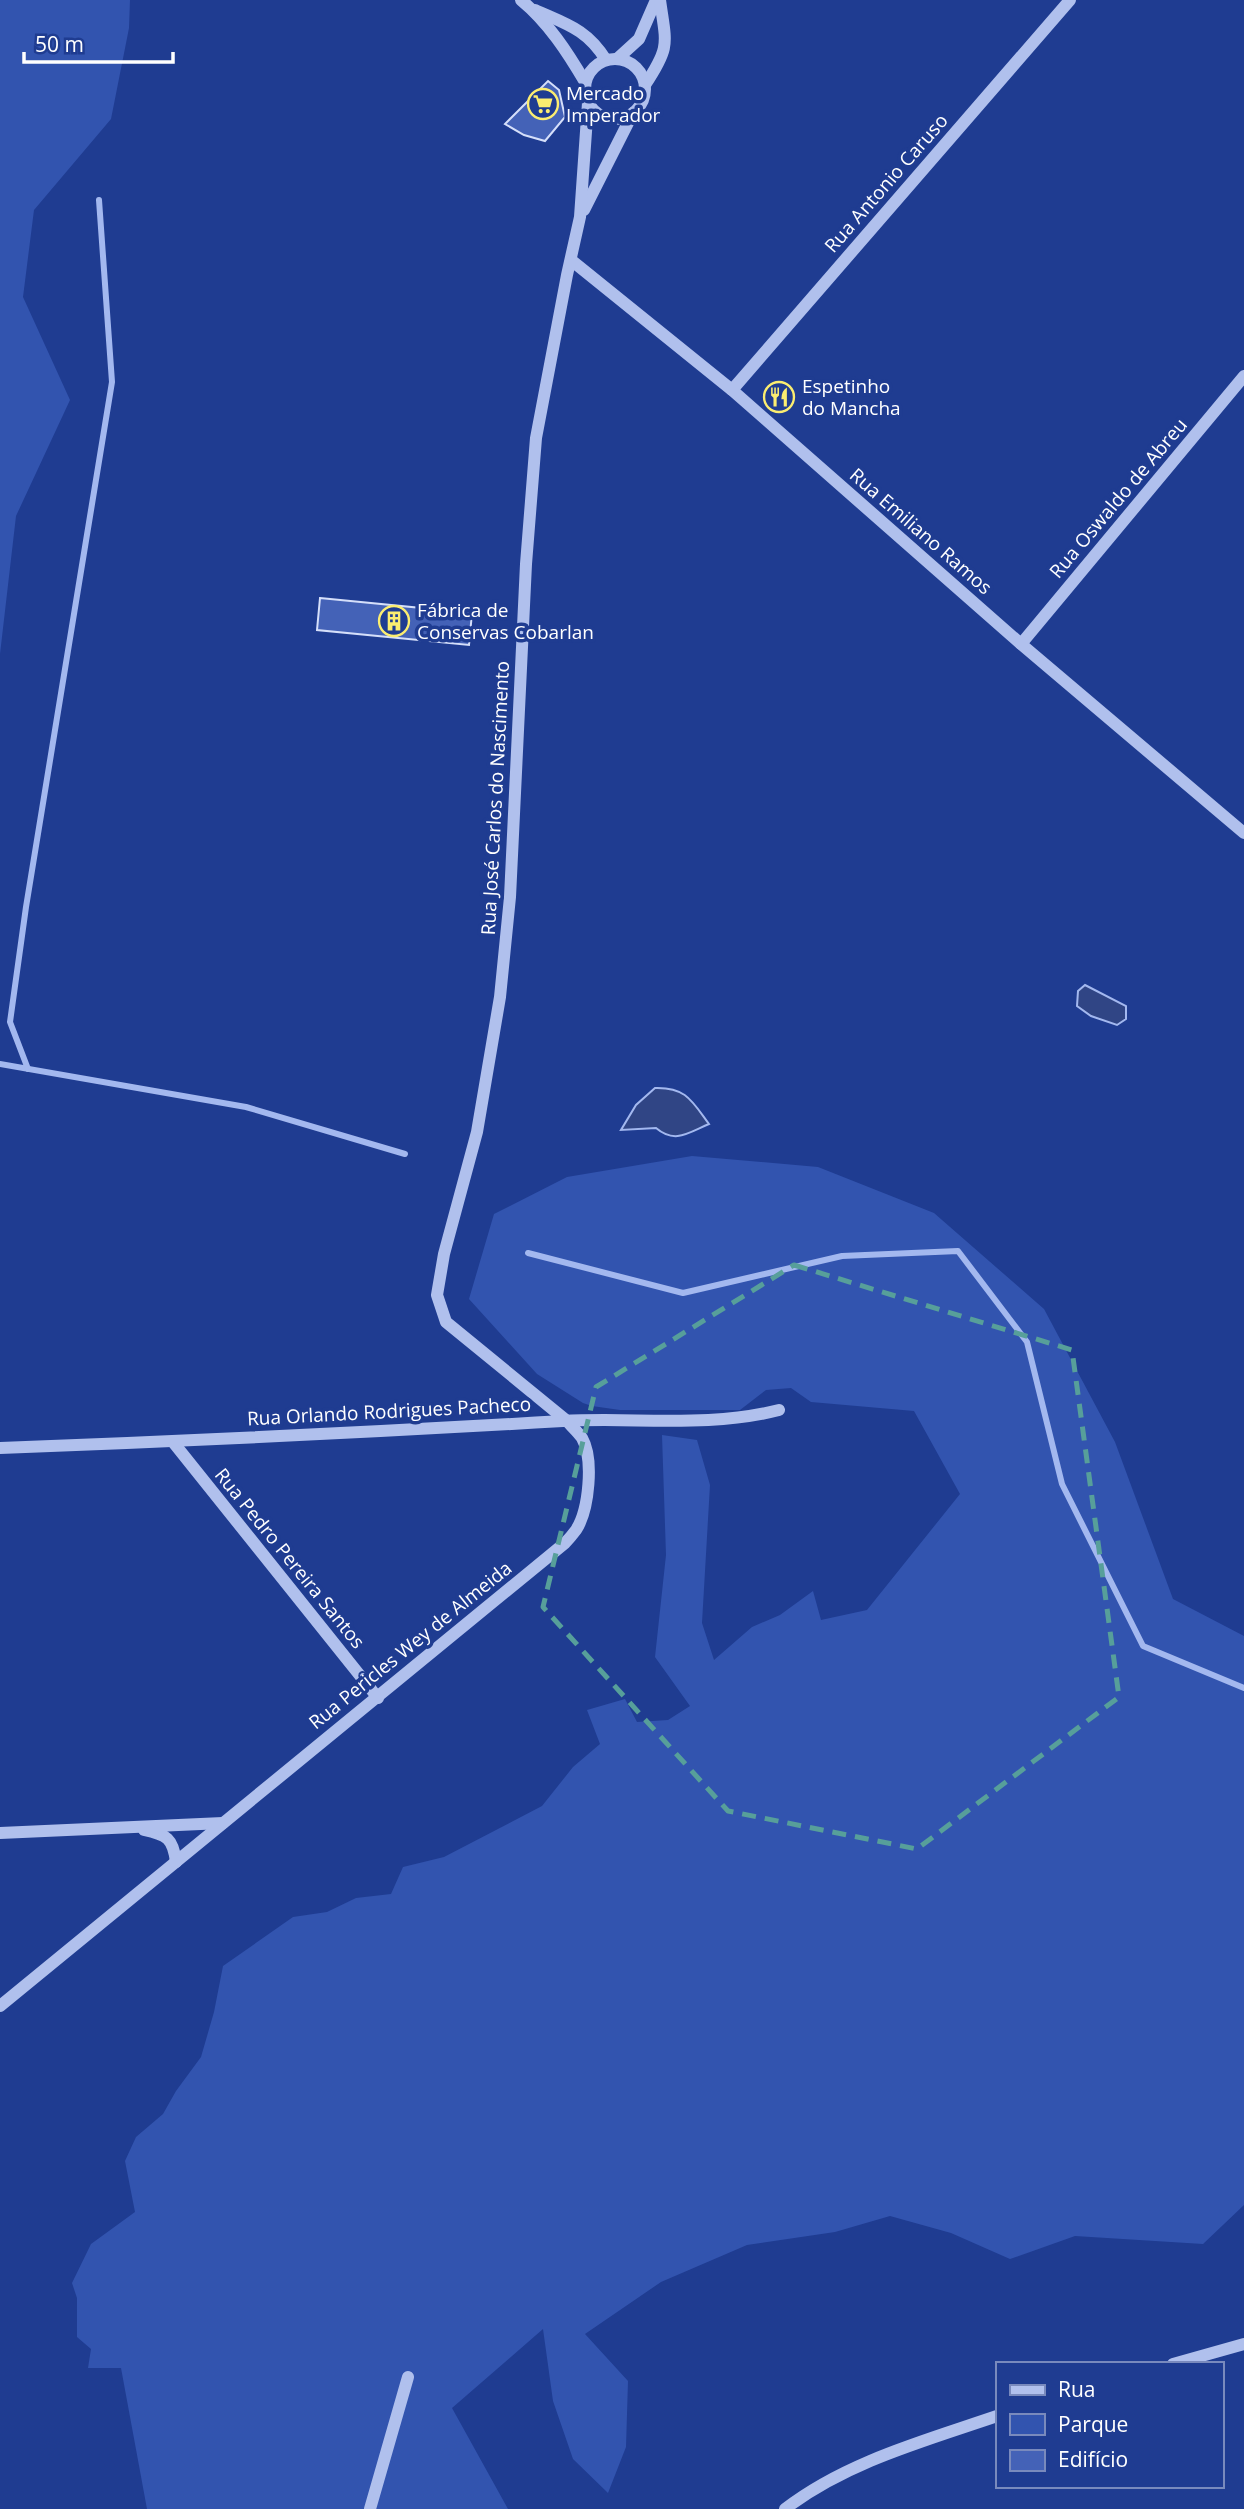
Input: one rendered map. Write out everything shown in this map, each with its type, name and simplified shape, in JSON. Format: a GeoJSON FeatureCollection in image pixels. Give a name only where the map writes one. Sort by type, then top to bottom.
{"type":"FeatureCollection","features":[{"type":"Feature","properties":{"kind":"street"},"geometry":{"type":"LineString","coordinates":[[585,82],[589,73],[639,39],[658,0]]}},
{"type":"Feature","properties":{"kind":"street"},"geometry":{"type":"LineString","coordinates":[[645,85],[662,60],[665,48],[658,0]]}},
{"type":"Feature","properties":{"kind":"street","name":"Rua Antonio Caruso"},"geometry":{"type":"LineString","coordinates":[[732,390],[1070,0]]}},
{"type":"Feature","properties":{"kind":"street"},"geometry":{"type":"LineString","coordinates":[[526,4],[587,35],[611,59],[636,67],[642,75],[645,96],[633,113],[624,118],[603,117],[594,111],[588,103],[585,82],[570,56],[526,4]]}},
{"type":"Feature","properties":{"kind":"street","name":"Rua José Carlos do Nascimento"},"geometry":{"type":"LineString","coordinates":[[444,1254],[477,1132],[500,997],[510,897],[526,564],[536,438],[580,216],[588,103]]}},
{"type":"Feature","properties":{"kind":"street","name":"Rua José Carlos do Nascimento"},"geometry":{"type":"LineString","coordinates":[[580,216],[633,113]]}},
{"type":"Feature","properties":{"kind":"street","name":"Rua Emiliano Ramos"},"geometry":{"type":"LineString","coordinates":[[571,260],[732,390],[1021,644],[1244,833]]}},
{"type":"Feature","properties":{"kind":"street","name":"Rua Oswaldo de Abreu"},"geometry":{"type":"LineString","coordinates":[[1021,644],[1244,376]]}},
{"type":"Feature","properties":{"kind":"street","name":"Rua Pericles Wey de Almeida"},"geometry":{"type":"LineString","coordinates":[[0,2006],[378,1698],[565,1543],[576,1530],[588,1488],[588,1459],[583,1439],[567,1421],[446,1322],[437,1295],[444,1254]]}},
{"type":"Feature","properties":{"kind":"street","name":"Rua Orlando Rodrigues Pacheco"},"geometry":{"type":"LineString","coordinates":[[0,1448],[173,1442],[567,1421],[746,1419],[779,1410]]}},
{"type":"Feature","properties":{"kind":"street","name":"Rua Pedro Pereira Santos"},"geometry":{"type":"LineString","coordinates":[[173,1442],[378,1698]]}},
{"type":"Feature","properties":{"kind":"street"},"geometry":{"type":"LineString","coordinates":[[0,1833],[223,1823]]}},
{"type":"Feature","properties":{"kind":"street"},"geometry":{"type":"LineString","coordinates":[[127,1827],[164,1836],[174,1845],[176,1862]]}},
{"type":"Feature","properties":{"kind":"street"},"geometry":{"type":"LineString","coordinates":[[1180,2362],[1244,2344]]}},
{"type":"Feature","properties":{"kind":"street"},"geometry":{"type":"LineString","coordinates":[[370,2509],[408,2378]]}},
{"type":"Feature","properties":{"kind":"street"},"geometry":{"type":"LineString","coordinates":[[785,2509],[811,2489],[872,2460],[996,2417]]}},
{"type":"Feature","properties":{"kind":"highlighted area"},"geometry":{"type":"Polygon","coordinates":[[[794,1265],[1072,1350],[1119,1697],[917,1849],[728,1811],[543,1607],[596,1387],[794,1265]]]}},
{"type":"Feature","properties":{"kind":"green space"},"geometry":{"type":"Polygon","coordinates":[[[0,0],[130,0],[129,28],[111,119],[34,210],[23,297],[70,400],[16,516],[0,654],[0,0]]]}},
{"type":"Feature","properties":{"kind":"green space"},"geometry":{"type":"Polygon","coordinates":[[[692,1156],[818,1167],[934,1213],[1044,1309],[1115,1442],[1173,1599],[1244,1636],[1244,2205],[1203,2244],[1075,2236],[1010,2259],[951,2233],[890,2216],[835,2232],[747,2245],[661,2282],[585,2334],[628,2381],[626,2447],[608,2493],[573,2459],[553,2401],[543,2329],[452,2408],[508,2509],[147,2509],[121,2368],[88,2368],[91,2349],[77,2337],[77,2298],[72,2283],[91,2244],[135,2212],[125,2161],[136,2137],[163,2114],[201,2057],[223,1966],[293,1917],[327,1912],[356,1898],[391,1894],[403,1867],[444,1857],[542,1806],[573,1767],[600,1744],[587,1710],[625,1699],[637,1722],[668,1720],[690,1706],[655,1657],[666,1555],[662,1435],[697,1440],[710,1485],[702,1623],[714,1660],[752,1627],[780,1615],[813,1591],[821,1620],[867,1610],[960,1494],[914,1411],[811,1402],[791,1388],[766,1390],[740,1410],[620,1410],[592,1406],[537,1374],[469,1299],[494,1214],[567,1177],[692,1156]]]}},
{"type":"Feature","properties":{"kind":"shaded area"},"geometry":{"type":"Polygon","coordinates":[[[1085,985],[1126,1006],[1126,1019],[1117,1025],[1091,1016],[1077,1006],[1078,991],[1085,985]]]}},
{"type":"Feature","properties":{"kind":"shaded area"},"geometry":{"type":"Polygon","coordinates":[[[655,1088],[674,1090],[687,1097],[709,1124],[676,1136],[656,1128],[621,1130],[636,1105],[655,1088]]]}},
{"type":"Feature","properties":{"kind":"building","name":"Mercado Imperador"},"geometry":{"type":"Polygon","coordinates":[[[548,81],[559,90],[565,117],[545,141],[524,135],[505,124],[548,81]]]}},
{"type":"Feature","properties":{"kind":"building","name":"Fábrica de Conservas Cobarlan"},"geometry":{"type":"Polygon","coordinates":[[[320,598],[472,613],[469,645],[317,630],[320,598]]]}},
{"type":"Feature","properties":{"kind":"waterway"},"geometry":{"type":"LineString","coordinates":[[28,1069],[10,1022],[26,907],[112,382],[99,200]]}},
{"type":"Feature","properties":{"kind":"waterway"},"geometry":{"type":"LineString","coordinates":[[0,1064],[246,1107],[405,1154]]}},
{"type":"Feature","properties":{"kind":"waterway"},"geometry":{"type":"LineString","coordinates":[[528,1253],[683,1293],[842,1256],[958,1251],[1027,1342],[1062,1484],[1143,1646],[1244,1688]]}},
{"type":"Feature","properties":{"kind":"place","name":"Mercado Imperador"},"geometry":{"type":"Point","coordinates":[543,104]}},
{"type":"Feature","properties":{"kind":"place","name":"Espetinho do Mancha"},"geometry":{"type":"Point","coordinates":[779,397]}},
{"type":"Feature","properties":{"kind":"place","name":"Fábrica de Conservas Cobarlan"},"geometry":{"type":"Point","coordinates":[394,621]}}]}
